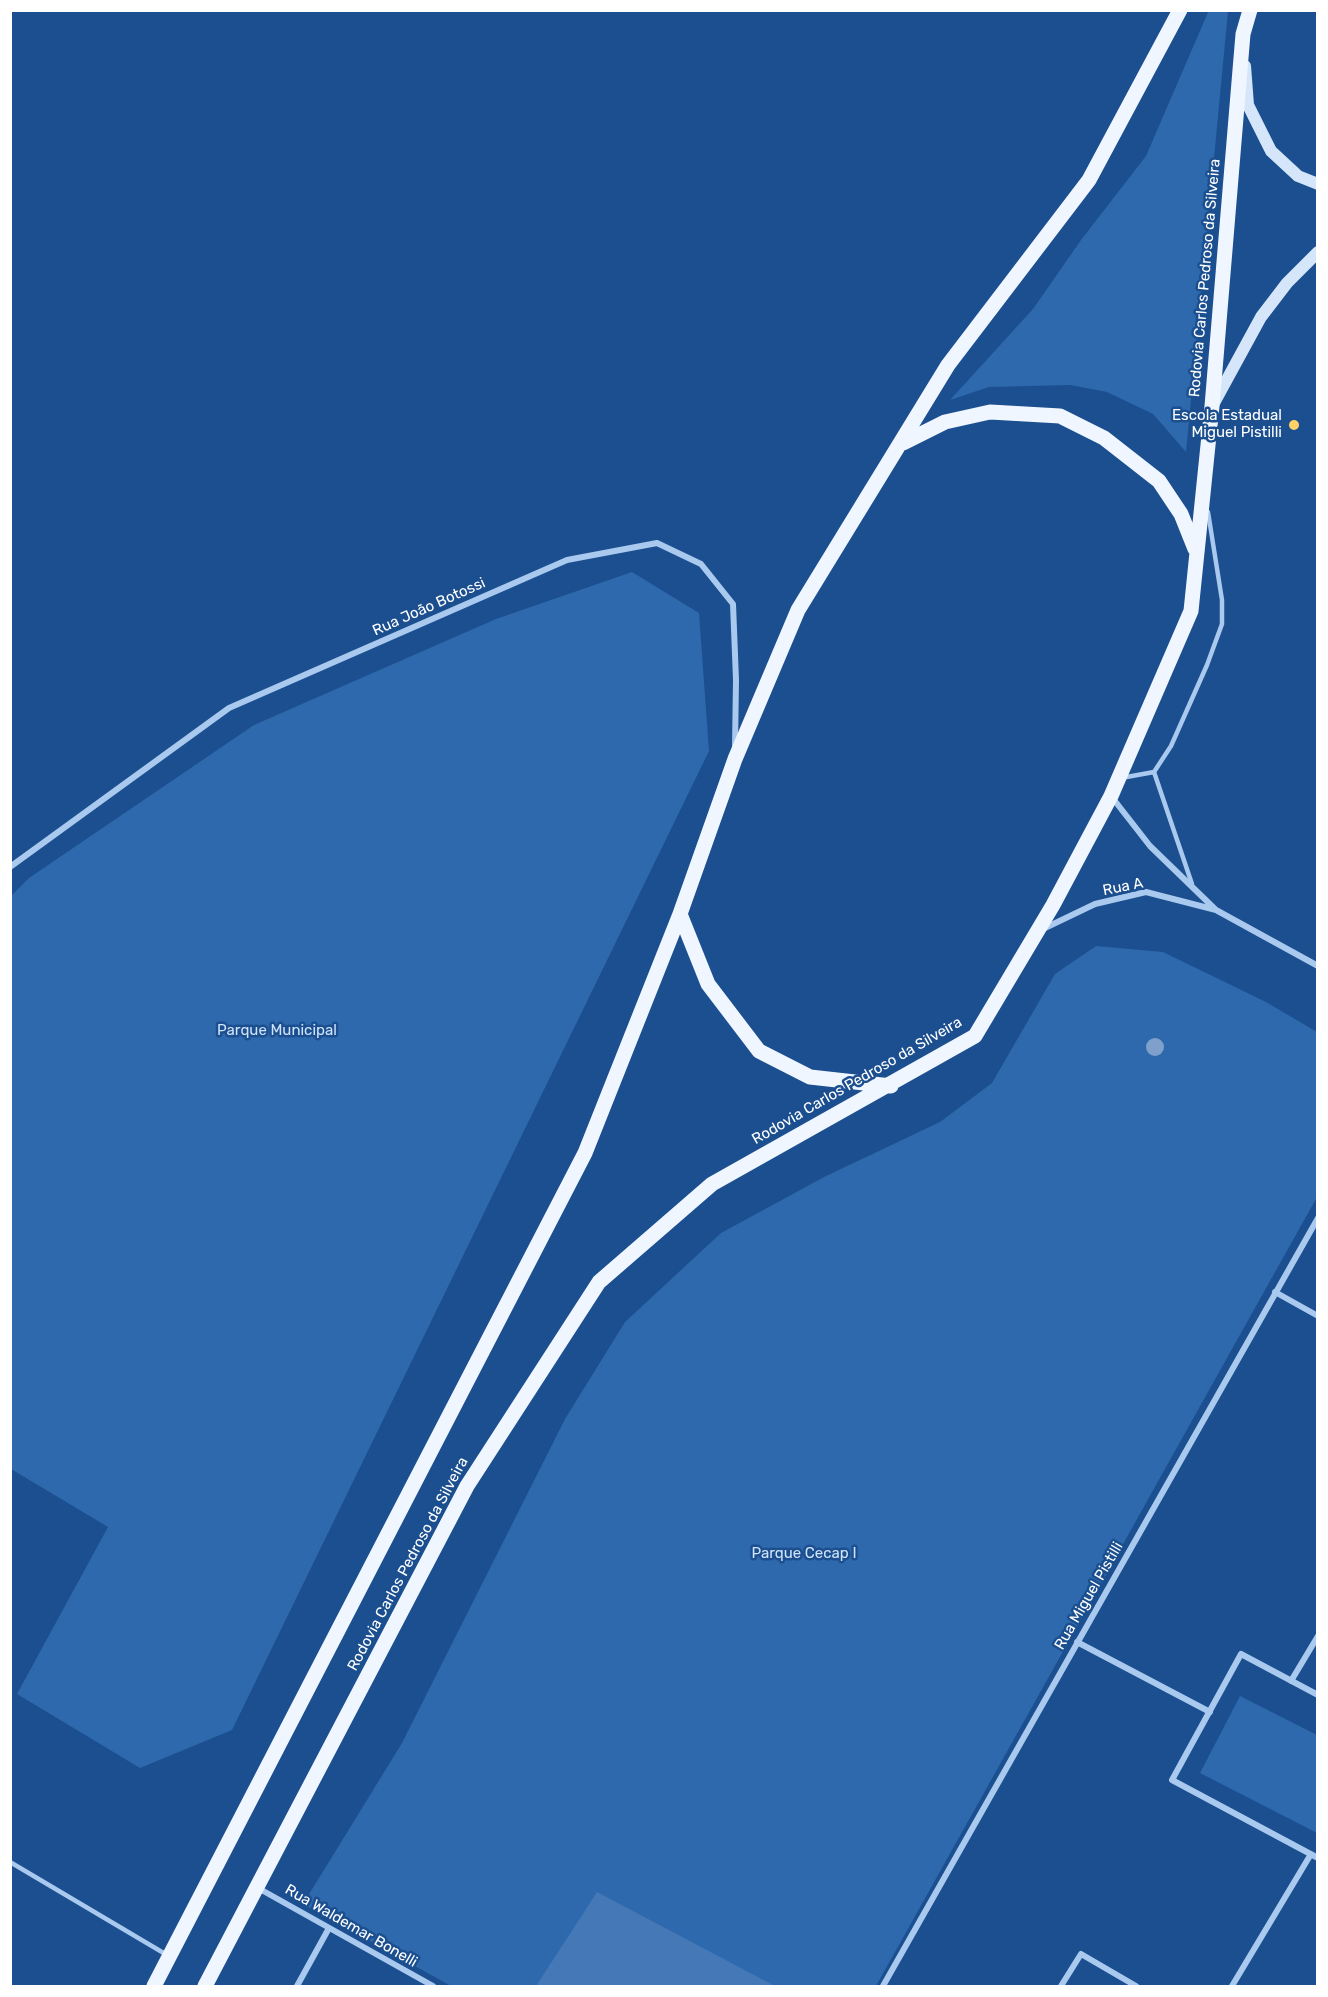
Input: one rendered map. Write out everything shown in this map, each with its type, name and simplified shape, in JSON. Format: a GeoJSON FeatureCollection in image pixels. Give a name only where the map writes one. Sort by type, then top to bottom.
{"type":"FeatureCollection","features":[{"type":"Feature","properties":{"kind":"main road","name":"Rodovia Carlos Pedroso da Silveira"},"geometry":{"type":"LineString","coordinates":[[154,1986],[585,1153],[680,914],[735,759],[798,610],[948,366],[1089,180],[1180,10]]}},
{"type":"Feature","properties":{"kind":"main road","name":"Rodovia Carlos Pedroso da Silveira"},"geometry":{"type":"LineString","coordinates":[[205,1986],[467,1486],[599,1282],[712,1184],[891,1086],[975,1036],[1037,931],[1111,796],[1191,611],[1212,406],[1243,34],[1250,10]]}},
{"type":"Feature","properties":{"kind":"main road"},"geometry":{"type":"LineString","coordinates":[[1243,34],[1248,105],[1271,151],[1298,176],[1317,184]]}},
{"type":"Feature","properties":{"kind":"main road"},"geometry":{"type":"LineString","coordinates":[[1212,406],[1261,317],[1287,283],[1317,252]]}},
{"type":"Feature","properties":{"kind":"main road"},"geometry":{"type":"LineString","coordinates":[[902,444],[945,422],[990,412],[1060,416],[1104,438],[1159,481],[1181,514],[1198,555]]}},
{"type":"Feature","properties":{"kind":"main road"},"geometry":{"type":"LineString","coordinates":[[680,914],[708,984],[759,1051],[810,1077],[891,1086]]}},
{"type":"Feature","properties":{"kind":"street","name":"Rua João Botossi"},"geometry":{"type":"LineString","coordinates":[[10,867],[229,708],[567,560],[657,543],[701,564],[733,604],[736,680],[735,759]]}},
{"type":"Feature","properties":{"kind":"street","name":"Rua A"},"geometry":{"type":"LineString","coordinates":[[1111,796],[1150,846],[1192,884],[1216,910]]}},
{"type":"Feature","properties":{"kind":"street","name":"Rua A"},"geometry":{"type":"LineString","coordinates":[[1037,931],[1095,904],[1146,892],[1216,910],[1317,966]]}},
{"type":"Feature","properties":{"kind":"street","name":"Rua Miguel Pistilli"},"geometry":{"type":"LineString","coordinates":[[884,1986],[1317,1218]]}},
{"type":"Feature","properties":{"kind":"street"},"geometry":{"type":"LineString","coordinates":[[1275,1292],[1317,1316]]}},
{"type":"Feature","properties":{"kind":"street"},"geometry":{"type":"LineString","coordinates":[[1291,1681],[1317,1636]]}},
{"type":"Feature","properties":{"kind":"street"},"geometry":{"type":"LineString","coordinates":[[1077,1641],[1210,1712]]}},
{"type":"Feature","properties":{"kind":"street"},"geometry":{"type":"LineString","coordinates":[[1232,1986],[1314,1856],[1172,1780],[1241,1654],[1317,1695]]}},
{"type":"Feature","properties":{"kind":"street","name":"Rua Waldemar Bonelli"},"geometry":{"type":"LineString","coordinates":[[258,1887],[433,1986]]}},
{"type":"Feature","properties":{"kind":"street"},"geometry":{"type":"LineString","coordinates":[[297,1986],[329,1928]]}},
{"type":"Feature","properties":{"kind":"street"},"geometry":{"type":"LineString","coordinates":[[1061,1986],[1081,1954],[1136,1986]]}},
{"type":"Feature","properties":{"kind":"lane"},"geometry":{"type":"LineString","coordinates":[[1119,778],[1154,772],[1176,736],[1222,624],[1222,600],[1203,482]]}},
{"type":"Feature","properties":{"kind":"lane"},"geometry":{"type":"LineString","coordinates":[[1154,772],[1192,884]]}},
{"type":"Feature","properties":{"kind":"lane"},"geometry":{"type":"LineString","coordinates":[[10,1862],[170,1956]]}},
{"type":"Feature","properties":{"kind":"green space"},"geometry":{"type":"Polygon","coordinates":[[[1209,10],[1228,11],[1186,452],[1153,414],[1107,392],[1070,385],[989,387],[950,400],[1033,309],[1081,240],[1146,156],[1209,10]]]}},
{"type":"Feature","properties":{"kind":"green space","name":"Parque Municipal"},"geometry":{"type":"Polygon","coordinates":[[[632,572],[699,613],[709,751],[232,1730],[140,1768],[17,1694],[108,1527],[11,1469],[11,896],[29,878],[254,725],[496,619],[632,572]]]}},
{"type":"Feature","properties":{"kind":"green space","name":"Parque Cecap I"},"geometry":{"type":"Polygon","coordinates":[[[1096,946],[1163,952],[1266,1002],[1317,1032],[1317,1197],[876,1986],[451,1986],[303,1904],[402,1743],[565,1419],[625,1322],[721,1233],[824,1177],[940,1122],[992,1083],[1055,974],[1096,946]]]}},
{"type":"Feature","properties":{"kind":"green space"},"geometry":{"type":"Polygon","coordinates":[[[1240,1696],[1317,1735],[1317,1833],[1200,1773],[1240,1696]]]}},
{"type":"Feature","properties":{"kind":"building"},"geometry":{"type":"Polygon","coordinates":[[[597,1892],[775,1986],[536,1986],[597,1892]]]}},
{"type":"Feature","properties":{"kind":"place","name":"Escola Estadual Miguel Pistilli"},"geometry":{"type":"Point","coordinates":[1294,425]}}]}
